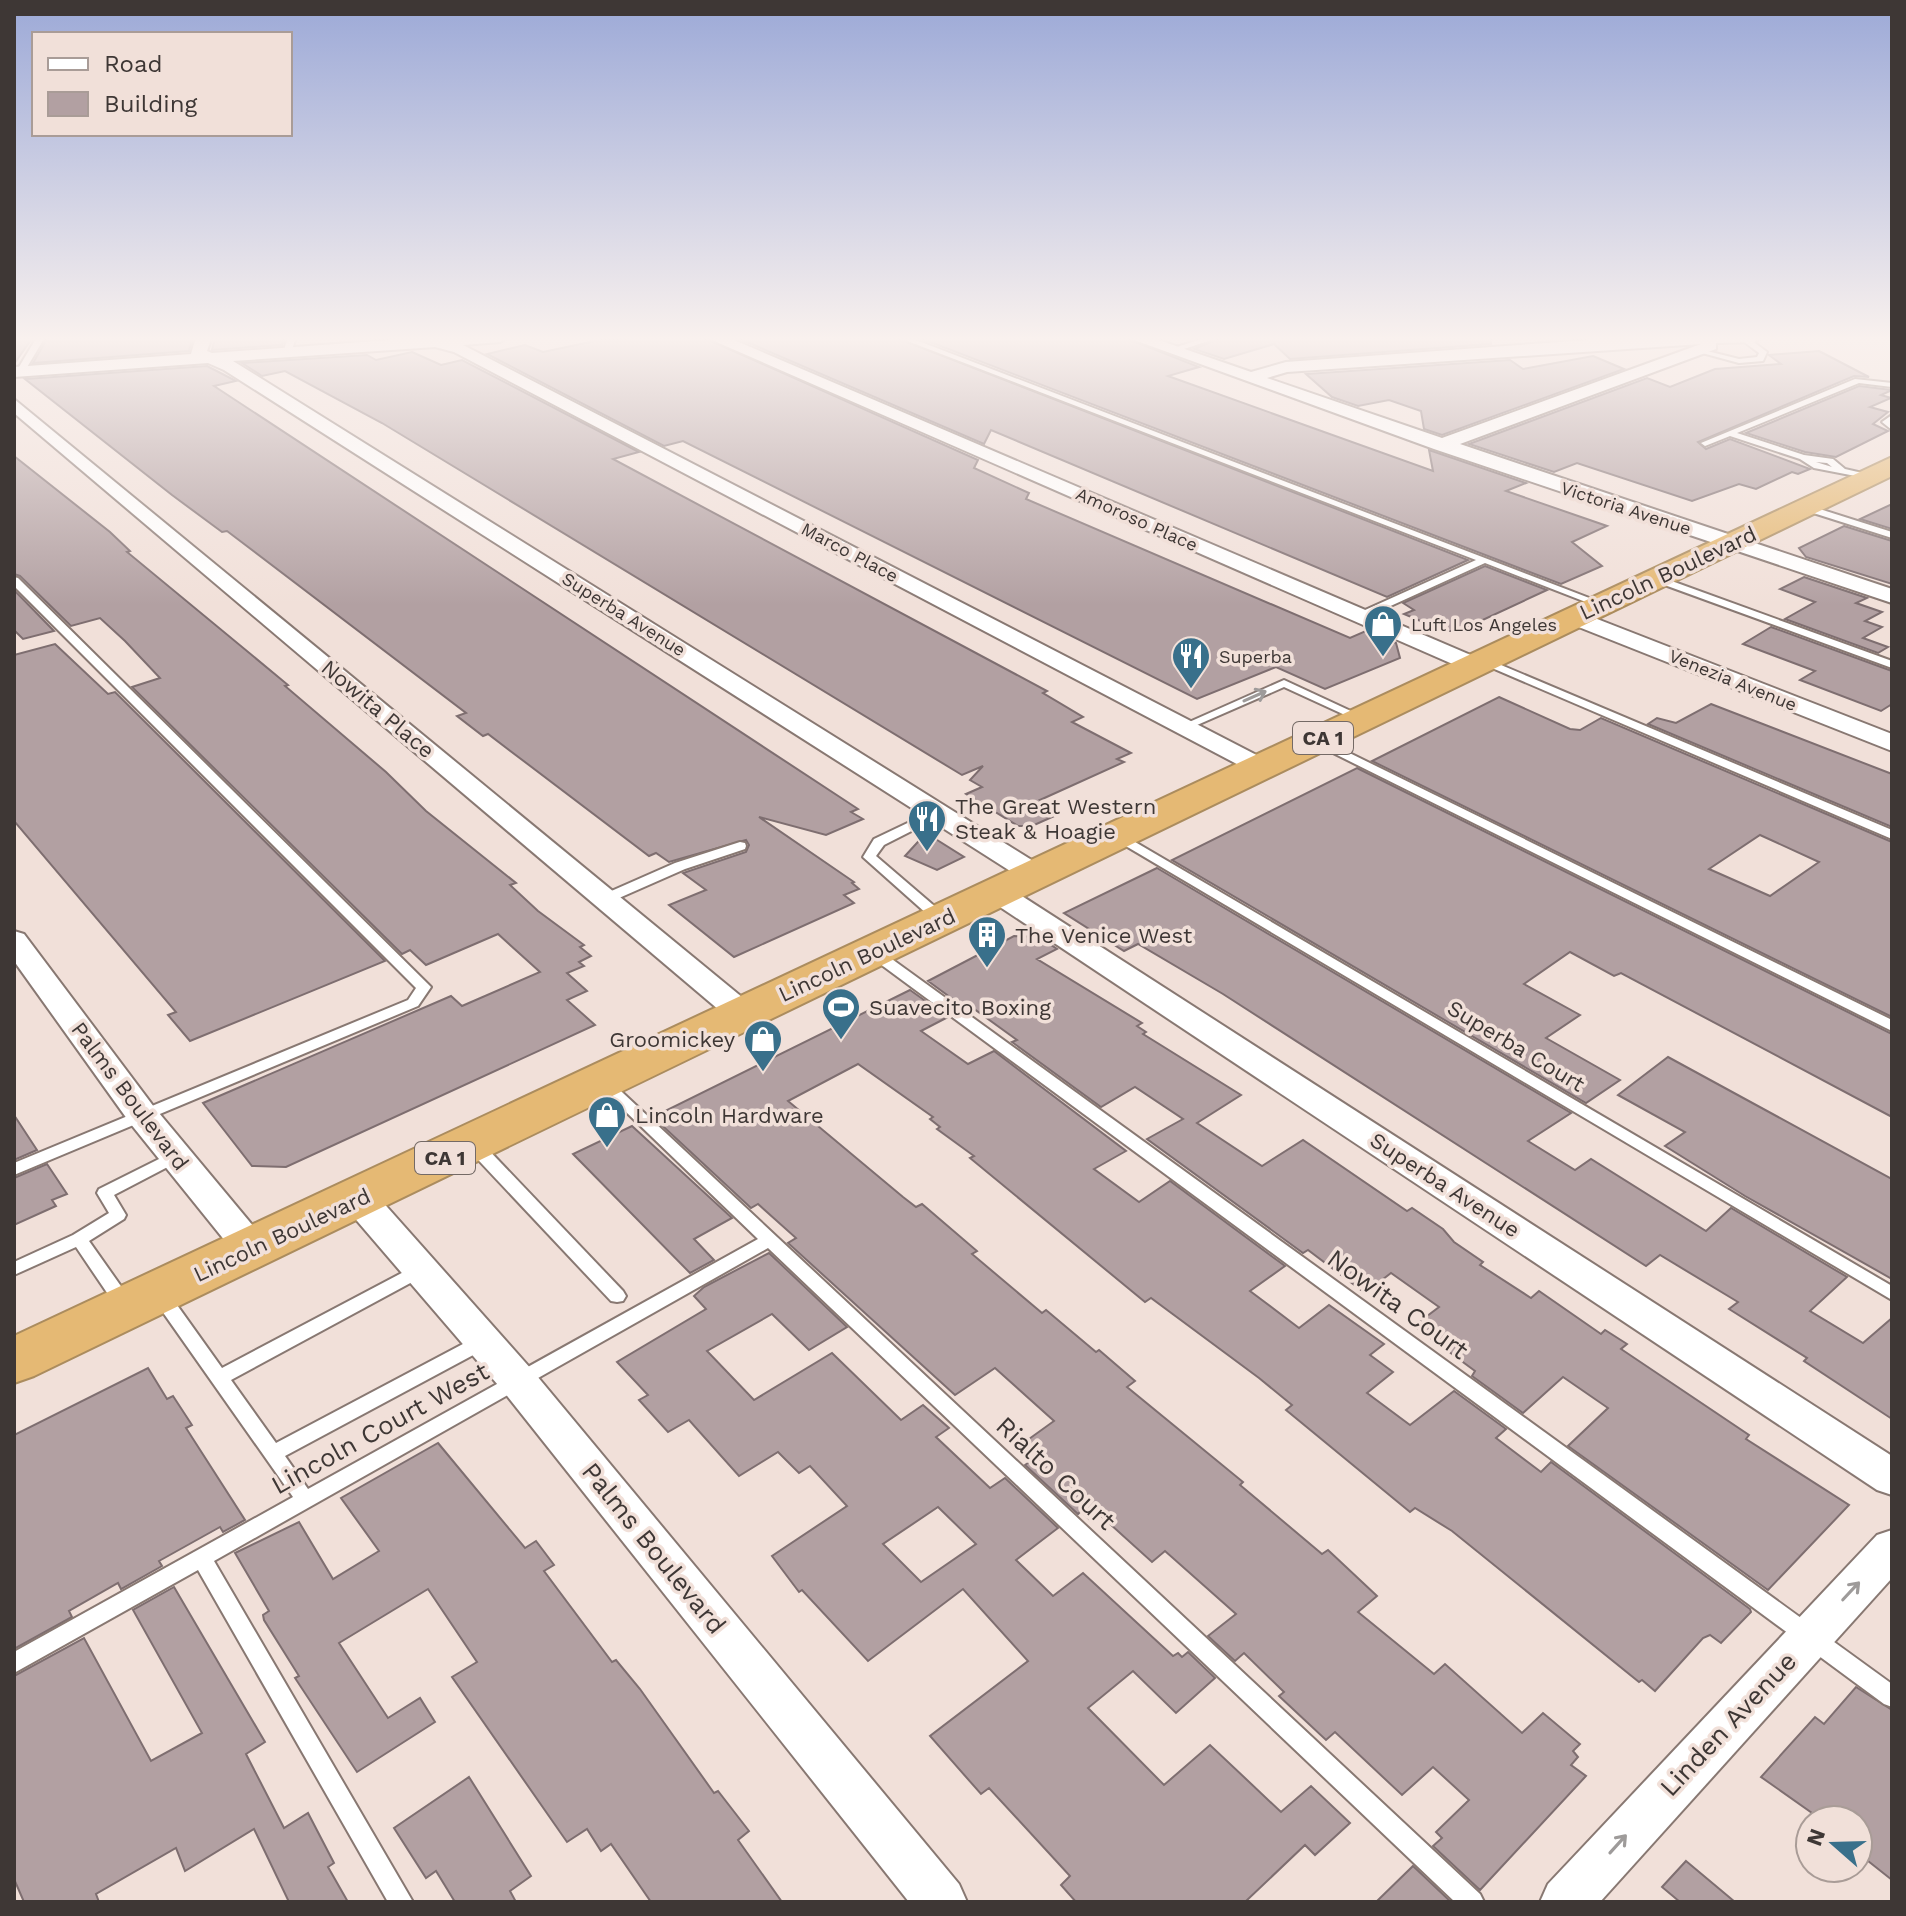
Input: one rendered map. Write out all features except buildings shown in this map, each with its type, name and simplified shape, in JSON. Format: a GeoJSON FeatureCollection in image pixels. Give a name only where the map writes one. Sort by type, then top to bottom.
{"type":"FeatureCollection","features":[{"type":"Feature","properties":{"kind":"highway","name":"Lincoln Boulevard"},"geometry":{"type":"LineString","coordinates":[[14,1361],[1873,474]]}},
{"type":"Feature","properties":{"kind":"street","name":"Nowita Place"},"geometry":{"type":"LineString","coordinates":[[41,426],[743,1014]]}},
{"type":"Feature","properties":{"kind":"street","name":"Superba Avenue"},"geometry":{"type":"LineString","coordinates":[[326,426],[1036,875]]}},
{"type":"Feature","properties":{"kind":"street","name":"Marco Place"},"geometry":{"type":"LineString","coordinates":[[608,426],[1261,767]]}},
{"type":"Feature","properties":{"kind":"street","name":"Amoroso Place"},"geometry":{"type":"LineString","coordinates":[[919,426],[1358,617],[1477,662]]}},
{"type":"Feature","properties":{"kind":"street","name":"Victoria Avenue"},"geometry":{"type":"LineString","coordinates":[[1389,426],[1892,596]]}},
{"type":"Feature","properties":{"kind":"street"},"geometry":{"type":"LineString","coordinates":[[1441,445],[1492,426]]}},
{"type":"Feature","properties":{"kind":"street","name":"Venezia Avenue"},"geometry":{"type":"LineString","coordinates":[[1587,610],[1892,743]]}},
{"type":"Feature","properties":{"kind":"street","name":"Superba Avenue"},"geometry":{"type":"LineString","coordinates":[[998,893],[1892,1478]]}},
{"type":"Feature","properties":{"kind":"street","name":"Palms Boulevard"},"geometry":{"type":"LineString","coordinates":[[14,940],[142,1115],[251,1248]]}},
{"type":"Feature","properties":{"kind":"street","name":"Palms Boulevard"},"geometry":{"type":"LineString","coordinates":[[359,1199],[518,1381],[941,1902]]}},
{"type":"Feature","properties":{"kind":"street","name":"Linden Avenue"},"geometry":{"type":"LineString","coordinates":[[1566,1902],[1892,1548]]}},
{"type":"Feature","properties":{"kind":"lane"},"geometry":{"type":"LineString","coordinates":[[1133,426],[1482,561],[1587,610]]}},
{"type":"Feature","properties":{"kind":"lane"},"geometry":{"type":"LineString","coordinates":[[1705,443],[1745,426]]}},
{"type":"Feature","properties":{"kind":"lane"},"geometry":{"type":"LineString","coordinates":[[1729,433],[1803,457],[1830,461],[1873,474]]}},
{"type":"Feature","properties":{"kind":"lane"},"geometry":{"type":"LineString","coordinates":[[1807,508],[1892,535]]}},
{"type":"Feature","properties":{"kind":"lane"},"geometry":{"type":"LineString","coordinates":[[1358,617],[1482,561]]}},
{"type":"Feature","properties":{"kind":"lane"},"geometry":{"type":"LineString","coordinates":[[1655,578],[1892,665]]}},
{"type":"Feature","properties":{"kind":"lane"},"geometry":{"type":"LineString","coordinates":[[14,580],[424,987],[413,1003],[14,1169]]}},
{"type":"Feature","properties":{"kind":"lane"},"geometry":{"type":"LineString","coordinates":[[1477,662],[1892,835]]}},
{"type":"Feature","properties":{"kind":"lane"},"geometry":{"type":"LineString","coordinates":[[1184,727],[1284,683],[1362,719]]}},
{"type":"Feature","properties":{"kind":"lane"},"geometry":{"type":"LineString","coordinates":[[1317,741],[1892,1026]]}},
{"type":"Feature","properties":{"kind":"lane"},"geometry":{"type":"LineString","coordinates":[[939,812],[879,842],[869,857],[942,920]]}},
{"type":"Feature","properties":{"kind":"lane","name":"Superba Court"},"geometry":{"type":"LineString","coordinates":[[1117,836],[1892,1294]]}},
{"type":"Feature","properties":{"kind":"lane"},"geometry":{"type":"LineString","coordinates":[[605,899],[680,866],[740,846]]}},
{"type":"Feature","properties":{"kind":"lane","name":"Nowita Court"},"geometry":{"type":"LineString","coordinates":[[873,952],[1892,1697]]}},
{"type":"Feature","properties":{"kind":"lane","name":"Rialto Court"},"geometry":{"type":"LineString","coordinates":[[603,1082],[1472,1902]]}},
{"type":"Feature","properties":{"kind":"lane"},"geometry":{"type":"LineString","coordinates":[[474,1144],[617,1296]]}},
{"type":"Feature","properties":{"kind":"lane"},"geometry":{"type":"LineString","coordinates":[[14,1269],[79,1239],[118,1215],[105,1193],[175,1156]]}},
{"type":"Feature","properties":{"kind":"lane"},"geometry":{"type":"LineString","coordinates":[[79,1239],[219,1378],[304,1498]]}},
{"type":"Feature","properties":{"kind":"lane","name":"Lincoln Court West"},"geometry":{"type":"LineString","coordinates":[[14,1663],[771,1239]]}},
{"type":"Feature","properties":{"kind":"lane"},"geometry":{"type":"LineString","coordinates":[[219,1378],[422,1270]]}},
{"type":"Feature","properties":{"kind":"lane"},"geometry":{"type":"LineString","coordinates":[[273,1454],[484,1341]]}},
{"type":"Feature","properties":{"kind":"lane"},"geometry":{"type":"LineString","coordinates":[[202,1559],[401,1902]]}},
{"type":"Feature","properties":{"kind":"place","name":"Luft Los Angeles"},"geometry":{"type":"Point","coordinates":[1383,658]}},
{"type":"Feature","properties":{"kind":"place","name":"Superba"},"geometry":{"type":"Point","coordinates":[1191,690]}},
{"type":"Feature","properties":{"kind":"place","name":"The Great Western Steak & Hoagie"},"geometry":{"type":"Point","coordinates":[927,853]}},
{"type":"Feature","properties":{"kind":"place","name":"The Venice West"},"geometry":{"type":"Point","coordinates":[987,969]}},
{"type":"Feature","properties":{"kind":"place","name":"Suavecito Boxing"},"geometry":{"type":"Point","coordinates":[841,1041]}},
{"type":"Feature","properties":{"kind":"place","name":"Groomickey"},"geometry":{"type":"Point","coordinates":[763,1073]}},
{"type":"Feature","properties":{"kind":"place","name":"Lincoln Hardware"},"geometry":{"type":"Point","coordinates":[607,1149]}}]}
